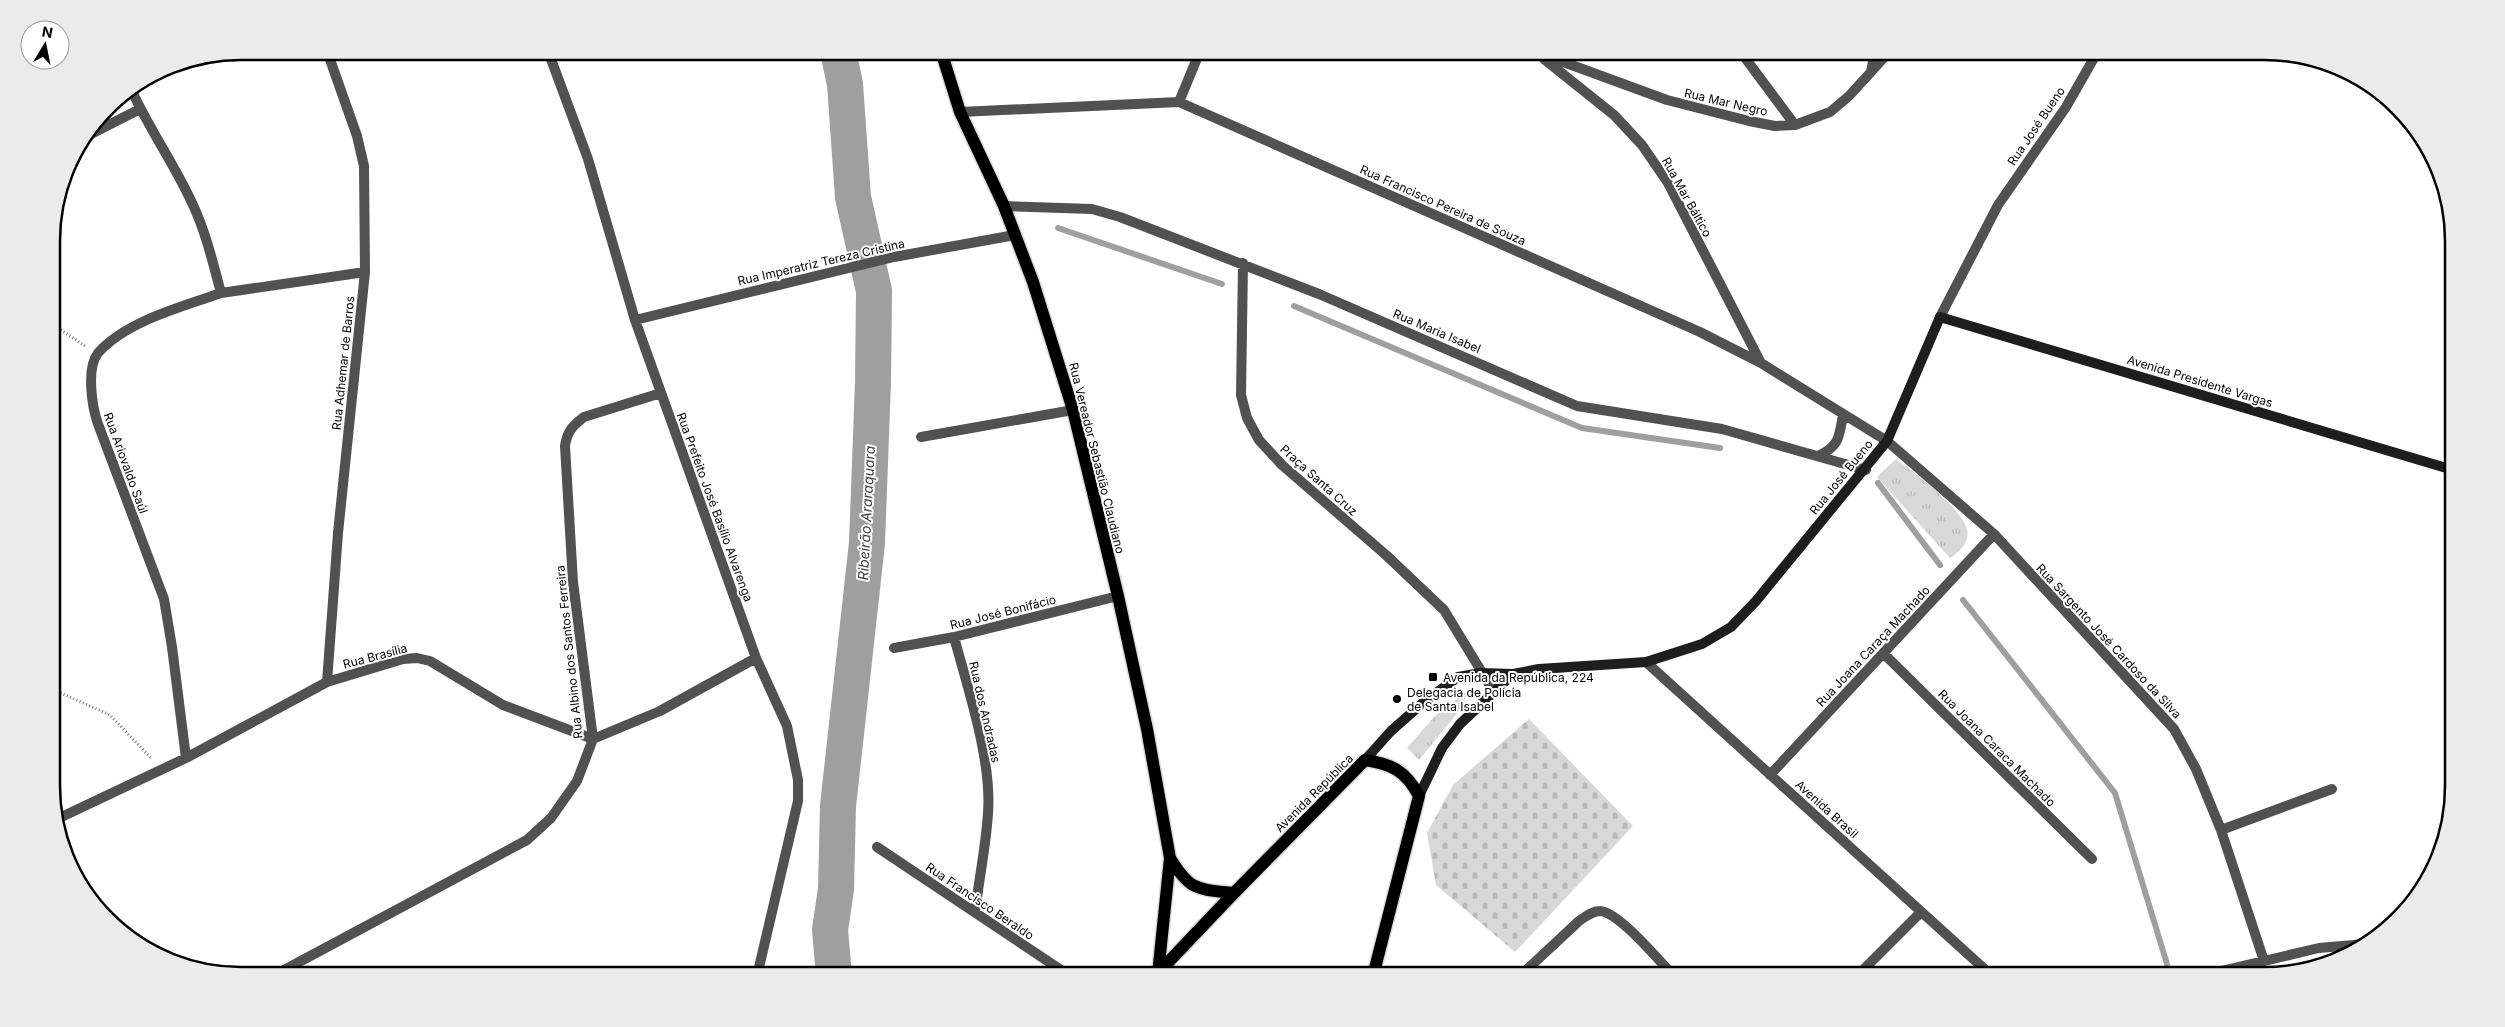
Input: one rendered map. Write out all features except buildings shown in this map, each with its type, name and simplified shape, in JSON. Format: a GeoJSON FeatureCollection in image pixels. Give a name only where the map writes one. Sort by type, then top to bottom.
{"type":"FeatureCollection","features":[{"type":"Feature","properties":{"kind":"main road","name":"Rua Vereador Sebastião Claudiano"},"geometry":{"type":"LineString","coordinates":[[944,60],[960,112],[1004,206],[1033,282],[1073,410],[1118,596],[1147,730],[1170,858]]}},
{"type":"Feature","properties":{"kind":"main road"},"geometry":{"type":"LineString","coordinates":[[1365,760],[1380,762],[1396,769],[1410,779],[1419,796],[1375,967]]}},
{"type":"Feature","properties":{"kind":"main road","name":"Avenida República"},"geometry":{"type":"LineString","coordinates":[[1165,967],[1234,893],[1365,760]]}},
{"type":"Feature","properties":{"kind":"main road"},"geometry":{"type":"LineString","coordinates":[[1170,858],[1182,877],[1193,887],[1234,893]]}},
{"type":"Feature","properties":{"kind":"main road"},"geometry":{"type":"LineString","coordinates":[[1158,967],[1170,858]]}},
{"type":"Feature","properties":{"kind":"street","name":"Rua Adhemar de Barros"},"geometry":{"type":"LineString","coordinates":[[328,682],[338,533],[364,272],[364,166],[356,136],[330,60]]}},
{"type":"Feature","properties":{"kind":"street","name":"Rua Prefeito José Basílio Alvarenga"},"geometry":{"type":"LineString","coordinates":[[551,60],[588,159],[635,320],[756,658],[787,726],[798,780],[798,801],[759,967]]}},
{"type":"Feature","properties":{"kind":"street"},"geometry":{"type":"LineString","coordinates":[[1179,102],[1196,60]]}},
{"type":"Feature","properties":{"kind":"street","name":"Rua Mar Báltico"},"geometry":{"type":"LineString","coordinates":[[1545,60],[1614,115],[1642,145],[1668,183],[1761,362]]}},
{"type":"Feature","properties":{"kind":"street","name":"Rua Mar Negro"},"geometry":{"type":"LineString","coordinates":[[1557,60],[1666,100],[1775,126],[1795,125],[1830,112],[1882,60]]}},
{"type":"Feature","properties":{"kind":"street"},"geometry":{"type":"LineString","coordinates":[[1747,60],[1795,125]]}},
{"type":"Feature","properties":{"kind":"street"},"geometry":{"type":"LineString","coordinates":[[1871,73],[1873,60]]}},
{"type":"Feature","properties":{"kind":"street","name":"Rua José Bueno"},"geometry":{"type":"LineString","coordinates":[[1513,674],[1539,669],[1646,662],[1702,644],[1731,627],[1756,601],[1866,470],[1887,441],[1940,317],[1998,205],[2066,107],[2093,60]]}},
{"type":"Feature","properties":{"kind":"street"},"geometry":{"type":"LineString","coordinates":[[134,95],[192,203],[206,237],[221,293]]}},
{"type":"Feature","properties":{"kind":"street","name":"Rua Francisco Pereira de Souza"},"geometry":{"type":"LineString","coordinates":[[960,112],[1179,102],[1700,332],[1761,362],[1887,441]]}},
{"type":"Feature","properties":{"kind":"street"},"geometry":{"type":"LineString","coordinates":[[97,131],[140,109]]}},
{"type":"Feature","properties":{"kind":"street","name":"Rua Maria Isabel"},"geometry":{"type":"LineString","coordinates":[[1004,206],[1092,209],[1243,263],[1577,406],[1722,429],[1866,470]]}},
{"type":"Feature","properties":{"kind":"street","name":"Rua Imperatriz Tereza Cristina"},"geometry":{"type":"LineString","coordinates":[[635,320],[858,265],[1015,235]]}},
{"type":"Feature","properties":{"kind":"street","name":"Praça Santa Cruz"},"geometry":{"type":"LineString","coordinates":[[1243,263],[1241,395],[1247,418],[1259,440],[1282,465],[1386,555],[1444,610],[1494,692]]}},
{"type":"Feature","properties":{"kind":"street"},"geometry":{"type":"LineString","coordinates":[[97,354],[134,325],[221,293],[364,272]]}},
{"type":"Feature","properties":{"kind":"street","name":"Avenida Presidente Vargas"},"geometry":{"type":"LineString","coordinates":[[1940,317],[2445,468]]}},
{"type":"Feature","properties":{"kind":"street","name":"Rua Ariovaldo Saúl"},"geometry":{"type":"LineString","coordinates":[[97,354],[91,380],[92,406],[164,599],[186,758]]}},
{"type":"Feature","properties":{"kind":"street","name":"Rua Albino dos Santos Ferreira"},"geometry":{"type":"LineString","coordinates":[[290,967],[527,840],[550,818],[577,781],[593,739],[573,582],[565,446],[567,435],[574,424],[584,417],[662,393]]}},
{"type":"Feature","properties":{"kind":"street"},"geometry":{"type":"LineString","coordinates":[[921,437],[1073,410]]}},
{"type":"Feature","properties":{"kind":"street"},"geometry":{"type":"LineString","coordinates":[[1818,456],[1831,450],[1838,441],[1843,415]]}},
{"type":"Feature","properties":{"kind":"street","name":"Rua Sargento José Cardoso da Silva"},"geometry":{"type":"LineString","coordinates":[[1887,441],[1994,534],[2174,729],[2196,769],[2221,830],[2264,961]]}},
{"type":"Feature","properties":{"kind":"street","name":"Rua Joana Caraça Machado"},"geometry":{"type":"LineString","coordinates":[[1770,775],[1994,534]]}},
{"type":"Feature","properties":{"kind":"street","name":"Rua José Bonifácio"},"geometry":{"type":"LineString","coordinates":[[894,648],[954,637],[1118,596]]}},
{"type":"Feature","properties":{"kind":"street","name":"Rua dos Andradas"},"geometry":{"type":"LineString","coordinates":[[954,637],[979,735],[986,779],[988,812],[975,912]]}},
{"type":"Feature","properties":{"kind":"street","name":"Rua Joana Caraca Machado"},"geometry":{"type":"LineString","coordinates":[[1884,654],[2092,859]]}},
{"type":"Feature","properties":{"kind":"street","name":"Rua Brasília"},"geometry":{"type":"LineString","coordinates":[[63,816],[186,758],[328,682],[404,659],[417,658],[446,669],[503,705],[593,739]]}},
{"type":"Feature","properties":{"kind":"street"},"geometry":{"type":"LineString","coordinates":[[593,739],[660,711],[756,658]]}},
{"type":"Feature","properties":{"kind":"street","name":"Avenida Brasil"},"geometry":{"type":"LineString","coordinates":[[1646,662],[1982,967]]}},
{"type":"Feature","properties":{"kind":"street","name":"Avenida República"},"geometry":{"type":"LineString","coordinates":[[1365,760],[1391,732],[1449,682],[1458,677],[1481,673],[1513,674]]}},
{"type":"Feature","properties":{"kind":"street"},"geometry":{"type":"LineString","coordinates":[[1419,796],[1442,748],[1472,710],[1513,674]]}},
{"type":"Feature","properties":{"kind":"street"},"geometry":{"type":"LineString","coordinates":[[2221,830],[2332,789]]}},
{"type":"Feature","properties":{"kind":"street","name":"Rua Francisco Beraldo"},"geometry":{"type":"LineString","coordinates":[[877,846],[1057,967]]}},
{"type":"Feature","properties":{"kind":"street"},"geometry":{"type":"LineString","coordinates":[[1529,967],[1579,920],[1589,913],[1600,911],[1611,914],[1617,919],[1664,967]]}},
{"type":"Feature","properties":{"kind":"street"},"geometry":{"type":"LineString","coordinates":[[1867,967],[1921,912]]}},
{"type":"Feature","properties":{"kind":"street"},"geometry":{"type":"LineString","coordinates":[[2238,967],[2319,948],[2349,945]]}},
{"type":"Feature","properties":{"kind":"path"},"geometry":{"type":"LineString","coordinates":[[60,329],[97,354]]}},
{"type":"Feature","properties":{"kind":"path"},"geometry":{"type":"LineString","coordinates":[[60,693],[110,715],[162,768]]}},
{"type":"Feature","properties":{"kind":"green space"},"geometry":{"type":"Polygon","coordinates":[[[1896,459],[1948,502],[1964,522],[1967,530],[1967,539],[1960,550],[1950,558],[1877,477],[1896,459]]]}},
{"type":"Feature","properties":{"kind":"green space"},"geometry":{"type":"Polygon","coordinates":[[[1468,690],[1463,706],[1419,760],[1407,748],[1434,717],[1468,690]]]}},
{"type":"Feature","properties":{"kind":"green space"},"geometry":{"type":"Polygon","coordinates":[[[1529,719],[1633,826],[1515,952],[1436,885],[1427,833],[1453,785],[1529,719]]]}},
{"type":"Feature","properties":{"kind":"waterway","name":"Ribeirão Araraquara"},"geometry":{"type":"LineString","coordinates":[[833,967],[830,930],[836,889],[838,806],[867,543],[873,382],[874,291],[853,197],[845,84],[840,60]]}},
{"type":"Feature","properties":{"kind":"waterway"},"geometry":{"type":"LineString","coordinates":[[1058,228],[1222,284]]}},
{"type":"Feature","properties":{"kind":"waterway"},"geometry":{"type":"LineString","coordinates":[[1294,306],[1582,428],[1720,448]]}},
{"type":"Feature","properties":{"kind":"waterway"},"geometry":{"type":"LineString","coordinates":[[1878,483],[1940,565]]}},
{"type":"Feature","properties":{"kind":"waterway"},"geometry":{"type":"LineString","coordinates":[[1963,600],[2115,793],[2167,964]]}},
{"type":"Feature","properties":{"kind":"place","name":"Avenida da República, 224"},"geometry":{"type":"Point","coordinates":[1433,677]}},
{"type":"Feature","properties":{"kind":"place","name":"Delegacia de Polícia de Santa Isabel"},"geometry":{"type":"Point","coordinates":[1397,699]}}]}
